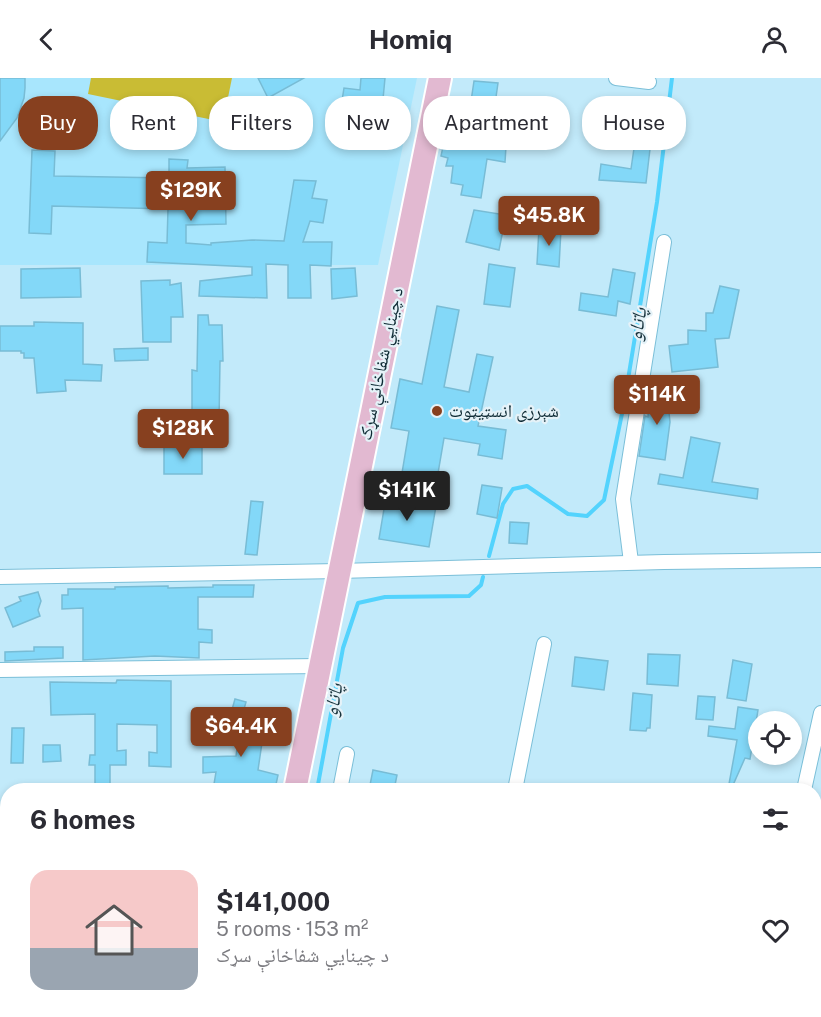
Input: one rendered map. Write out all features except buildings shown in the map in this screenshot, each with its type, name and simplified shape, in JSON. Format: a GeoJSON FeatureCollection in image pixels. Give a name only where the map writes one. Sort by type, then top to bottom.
{"type":"FeatureCollection","features":[{"type":"Feature","properties":{"kind":"main road","name":"د چينايي شفاخانې سړک"},"geometry":{"type":"LineString","coordinates":[[295,783],[440,78]]}},
{"type":"Feature","properties":{"kind":"street"},"geometry":{"type":"LineString","coordinates":[[616,78],[649,82]]}},
{"type":"Feature","properties":{"kind":"street"},"geometry":{"type":"LineString","coordinates":[[631,562],[623,499],[664,242]]}},
{"type":"Feature","properties":{"kind":"street"},"geometry":{"type":"LineString","coordinates":[[0,577],[339,571],[631,562],[821,560]]}},
{"type":"Feature","properties":{"kind":"street"},"geometry":{"type":"LineString","coordinates":[[516,783],[544,644]]}},
{"type":"Feature","properties":{"kind":"street"},"geometry":{"type":"LineString","coordinates":[[0,670],[320,666]]}},
{"type":"Feature","properties":{"kind":"street"},"geometry":{"type":"LineString","coordinates":[[807,783],[821,713]]}},
{"type":"Feature","properties":{"kind":"street"},"geometry":{"type":"LineString","coordinates":[[341,783],[347,754]]}},
{"type":"Feature","properties":{"kind":"shaded area"},"geometry":{"type":"Polygon","coordinates":[[[0,78],[417,78],[411,107],[411,96],[325,96],[325,150],[402,150],[378,265],[0,265],[0,78]]]}},
{"type":"Feature","properties":{"kind":"shaded area"},"geometry":{"type":"Polygon","coordinates":[[[91,78],[232,78],[228,96],[209,96],[209,119],[197,117],[197,96],[110,96],[110,99],[88,94],[91,78]]]}},
{"type":"Feature","properties":{"kind":"waterway","name":"پاتاو"},"geometry":{"type":"LineString","coordinates":[[489,556],[503,504],[513,489],[527,486],[568,514],[587,516],[604,500],[624,404],[657,202],[672,78]]}},
{"type":"Feature","properties":{"kind":"waterway","name":"پاتاو"},"geometry":{"type":"LineString","coordinates":[[318,783],[343,648],[358,603],[385,597],[469,596],[481,585],[483,577]]}},
{"type":"Feature","properties":{"kind":"place","name":"شېرزی انسټيټوت"},"geometry":{"type":"Point","coordinates":[437,411]}}]}
